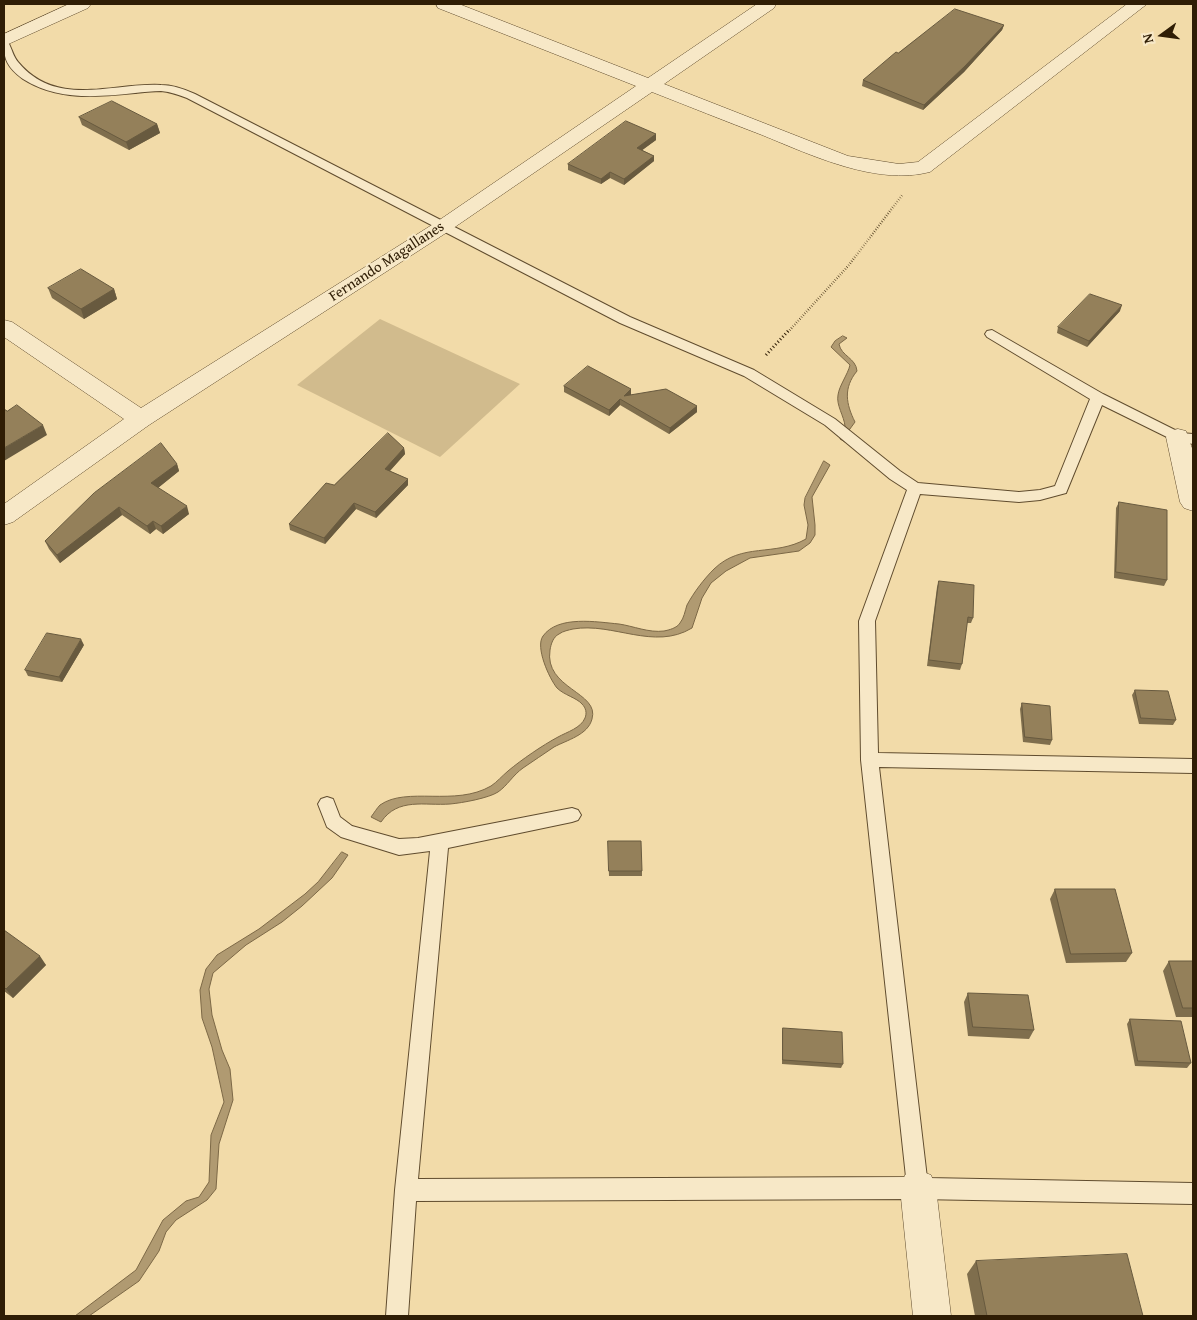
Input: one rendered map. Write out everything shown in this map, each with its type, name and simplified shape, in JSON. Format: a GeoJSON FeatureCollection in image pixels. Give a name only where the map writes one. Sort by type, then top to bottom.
{"type":"FeatureCollection","features":[{"type":"Feature","properties":{"kind":"street"},"geometry":{"type":"LineString","coordinates":[[4,42],[82,4]]}},
{"type":"Feature","properties":{"kind":"street"},"geometry":{"type":"LineString","coordinates":[[444,4],[844,161],[899,170],[923,168],[1138,4]]}},
{"type":"Feature","properties":{"kind":"street","name":"Fernando Magallanes"},"geometry":{"type":"LineString","coordinates":[[4,516],[141,419],[442,227],[768,4]]}},
{"type":"Feature","properties":{"kind":"street"},"geometry":{"type":"LineString","coordinates":[[4,327],[141,419]]}},
{"type":"Feature","properties":{"kind":"street"},"geometry":{"type":"LineString","coordinates":[[1186,438],[1193,502]]}},
{"type":"Feature","properties":{"kind":"street"},"geometry":{"type":"LineString","coordinates":[[918,1188],[932,1316]]}},
{"type":"Feature","properties":{"kind":"lane"},"geometry":{"type":"LineString","coordinates":[[4,42],[9,59],[18,69],[36,84],[61,92],[88,94],[156,88],[179,91],[625,320],[749,373],[830,422],[895,475],[915,488],[1019,496],[1040,495],[1061,488],[1098,396]]}},
{"type":"Feature","properties":{"kind":"lane"},"geometry":{"type":"LineString","coordinates":[[992,334],[1098,396],[1186,438]]}},
{"type":"Feature","properties":{"kind":"lane"},"geometry":{"type":"LineString","coordinates":[[915,488],[866,621],[870,760],[918,1188]]}},
{"type":"Feature","properties":{"kind":"lane"},"geometry":{"type":"LineString","coordinates":[[870,760],[1193,766]]}},
{"type":"Feature","properties":{"kind":"lane"},"geometry":{"type":"LineString","coordinates":[[326,804],[333,822],[347,832],[399,847],[418,846],[572,814]]}},
{"type":"Feature","properties":{"kind":"lane"},"geometry":{"type":"LineString","coordinates":[[397,1316],[406,1190],[440,841]]}},
{"type":"Feature","properties":{"kind":"lane"},"geometry":{"type":"LineString","coordinates":[[406,1190],[918,1188],[1193,1194]]}},
{"type":"Feature","properties":{"kind":"path"},"geometry":{"type":"LineString","coordinates":[[749,373],[849,265],[923,168]]}},
{"type":"Feature","properties":{"kind":"shaded area"},"geometry":{"type":"Polygon","coordinates":[[[380,319],[520,384],[440,457],[297,385],[380,319]]]}},
{"type":"Feature","properties":{"kind":"shaded area"},"geometry":{"type":"Polygon","coordinates":[[[843,336],[847,338],[839,344],[840,348],[854,363],[857,371],[850,384],[847,396],[855,422],[847,433],[845,442],[840,439],[841,431],[845,426],[838,399],[840,388],[850,365],[831,347],[835,341],[843,336]]]}},
{"type":"Feature","properties":{"kind":"shaded area"},"geometry":{"type":"Polygon","coordinates":[[[824,461],[830,465],[812,497],[815,535],[810,543],[799,551],[750,558],[726,571],[711,583],[702,598],[692,628],[678,634],[663,637],[648,637],[588,628],[568,630],[555,637],[550,650],[550,663],[555,673],[588,702],[592,710],[590,725],[582,733],[554,747],[523,768],[501,790],[494,794],[475,800],[455,803],[412,804],[395,809],[381,822],[371,817],[380,805],[391,800],[417,796],[462,795],[477,792],[491,786],[532,753],[577,727],[585,718],[585,709],[580,702],[557,688],[554,683],[542,655],[541,641],[543,636],[550,629],[558,625],[578,621],[619,624],[653,631],[664,631],[679,625],[687,605],[699,586],[714,569],[725,561],[747,552],[782,547],[806,539],[808,525],[804,505],[805,498],[824,461]]]}},
{"type":"Feature","properties":{"kind":"shaded area"},"geometry":{"type":"Polygon","coordinates":[[[342,852],[348,855],[332,878],[282,922],[246,945],[213,973],[209,989],[212,1015],[222,1050],[230,1069],[233,1100],[219,1144],[216,1189],[207,1200],[176,1220],[166,1232],[159,1251],[139,1281],[89,1316],[75,1316],[136,1270],[163,1220],[186,1201],[199,1197],[209,1182],[211,1135],[224,1102],[212,1047],[202,1018],[200,990],[206,969],[217,955],[259,929],[305,894],[318,882],[342,852]]]}},
{"type":"Feature","properties":{"kind":"building"},"geometry":{"type":"Polygon","coordinates":[[[955,9],[1004,25],[924,105],[863,80],[896,52],[898,53],[955,9]]]}},
{"type":"Feature","properties":{"kind":"building"},"geometry":{"type":"Polygon","coordinates":[[[112,101],[157,124],[126,142],[79,117],[112,101]]]}},
{"type":"Feature","properties":{"kind":"building"},"geometry":{"type":"Polygon","coordinates":[[[626,121],[656,134],[637,148],[654,156],[624,179],[610,172],[601,179],[568,164],[626,121]]]}},
{"type":"Feature","properties":{"kind":"building"},"geometry":{"type":"Polygon","coordinates":[[[81,269],[114,289],[81,309],[48,288],[81,269]]]}},
{"type":"Feature","properties":{"kind":"building"},"geometry":{"type":"Polygon","coordinates":[[[1090,294],[1122,305],[1089,341],[1058,327],[1090,294]]]}},
{"type":"Feature","properties":{"kind":"building"},"geometry":{"type":"Polygon","coordinates":[[[588,366],[631,389],[624,396],[666,389],[697,406],[670,428],[620,399],[609,410],[564,386],[588,366]]]}},
{"type":"Feature","properties":{"kind":"building"},"geometry":{"type":"Polygon","coordinates":[[[17,405],[43,425],[4,448],[4,409],[7,411],[17,405]]]}},
{"type":"Feature","properties":{"kind":"building"},"geometry":{"type":"Polygon","coordinates":[[[388,433],[404,448],[385,469],[408,479],[375,512],[354,503],[324,538],[289,524],[326,483],[334,485],[388,433]]]}},
{"type":"Feature","properties":{"kind":"building"},"geometry":{"type":"Polygon","coordinates":[[[161,443],[177,464],[151,483],[187,506],[161,526],[153,521],[147,526],[119,507],[57,555],[45,541],[94,493],[161,443]]]}},
{"type":"Feature","properties":{"kind":"building"},"geometry":{"type":"Polygon","coordinates":[[[1119,502],[1167,510],[1167,580],[1116,572],[1119,502]]]}},
{"type":"Feature","properties":{"kind":"building"},"geometry":{"type":"Polygon","coordinates":[[[939,581],[974,585],[973,618],[968,617],[962,664],[929,660],[939,581]]]}},
{"type":"Feature","properties":{"kind":"building"},"geometry":{"type":"Polygon","coordinates":[[[47,633],[81,639],[59,677],[25,670],[47,633]]]}},
{"type":"Feature","properties":{"kind":"building"},"geometry":{"type":"Polygon","coordinates":[[[1135,690],[1168,691],[1176,720],[1141,718],[1135,690]]]}},
{"type":"Feature","properties":{"kind":"building"},"geometry":{"type":"Polygon","coordinates":[[[1022,703],[1050,706],[1052,740],[1025,737],[1022,703]]]}},
{"type":"Feature","properties":{"kind":"building"},"geometry":{"type":"Polygon","coordinates":[[[608,841],[641,841],[642,871],[609,871],[608,841]]]}},
{"type":"Feature","properties":{"kind":"building"},"geometry":{"type":"Polygon","coordinates":[[[1055,889],[1115,889],[1132,953],[1071,954],[1055,889]]]}},
{"type":"Feature","properties":{"kind":"building"},"geometry":{"type":"Polygon","coordinates":[[[4,930],[40,956],[6,989],[4,987],[4,930]]]}},
{"type":"Feature","properties":{"kind":"building"},"geometry":{"type":"Polygon","coordinates":[[[1169,961],[1193,961],[1193,1008],[1183,1008],[1169,961]]]}},
{"type":"Feature","properties":{"kind":"building"},"geometry":{"type":"Polygon","coordinates":[[[968,993],[1028,995],[1034,1030],[973,1027],[968,993]]]}},
{"type":"Feature","properties":{"kind":"building"},"geometry":{"type":"Polygon","coordinates":[[[1130,1019],[1181,1021],[1191,1063],[1138,1061],[1130,1019]]]}},
{"type":"Feature","properties":{"kind":"building"},"geometry":{"type":"Polygon","coordinates":[[[783,1028],[842,1032],[843,1064],[783,1060],[783,1028]]]}},
{"type":"Feature","properties":{"kind":"building"},"geometry":{"type":"Polygon","coordinates":[[[1127,1254],[1143,1316],[987,1316],[976,1261],[1127,1254]]]}}]}
